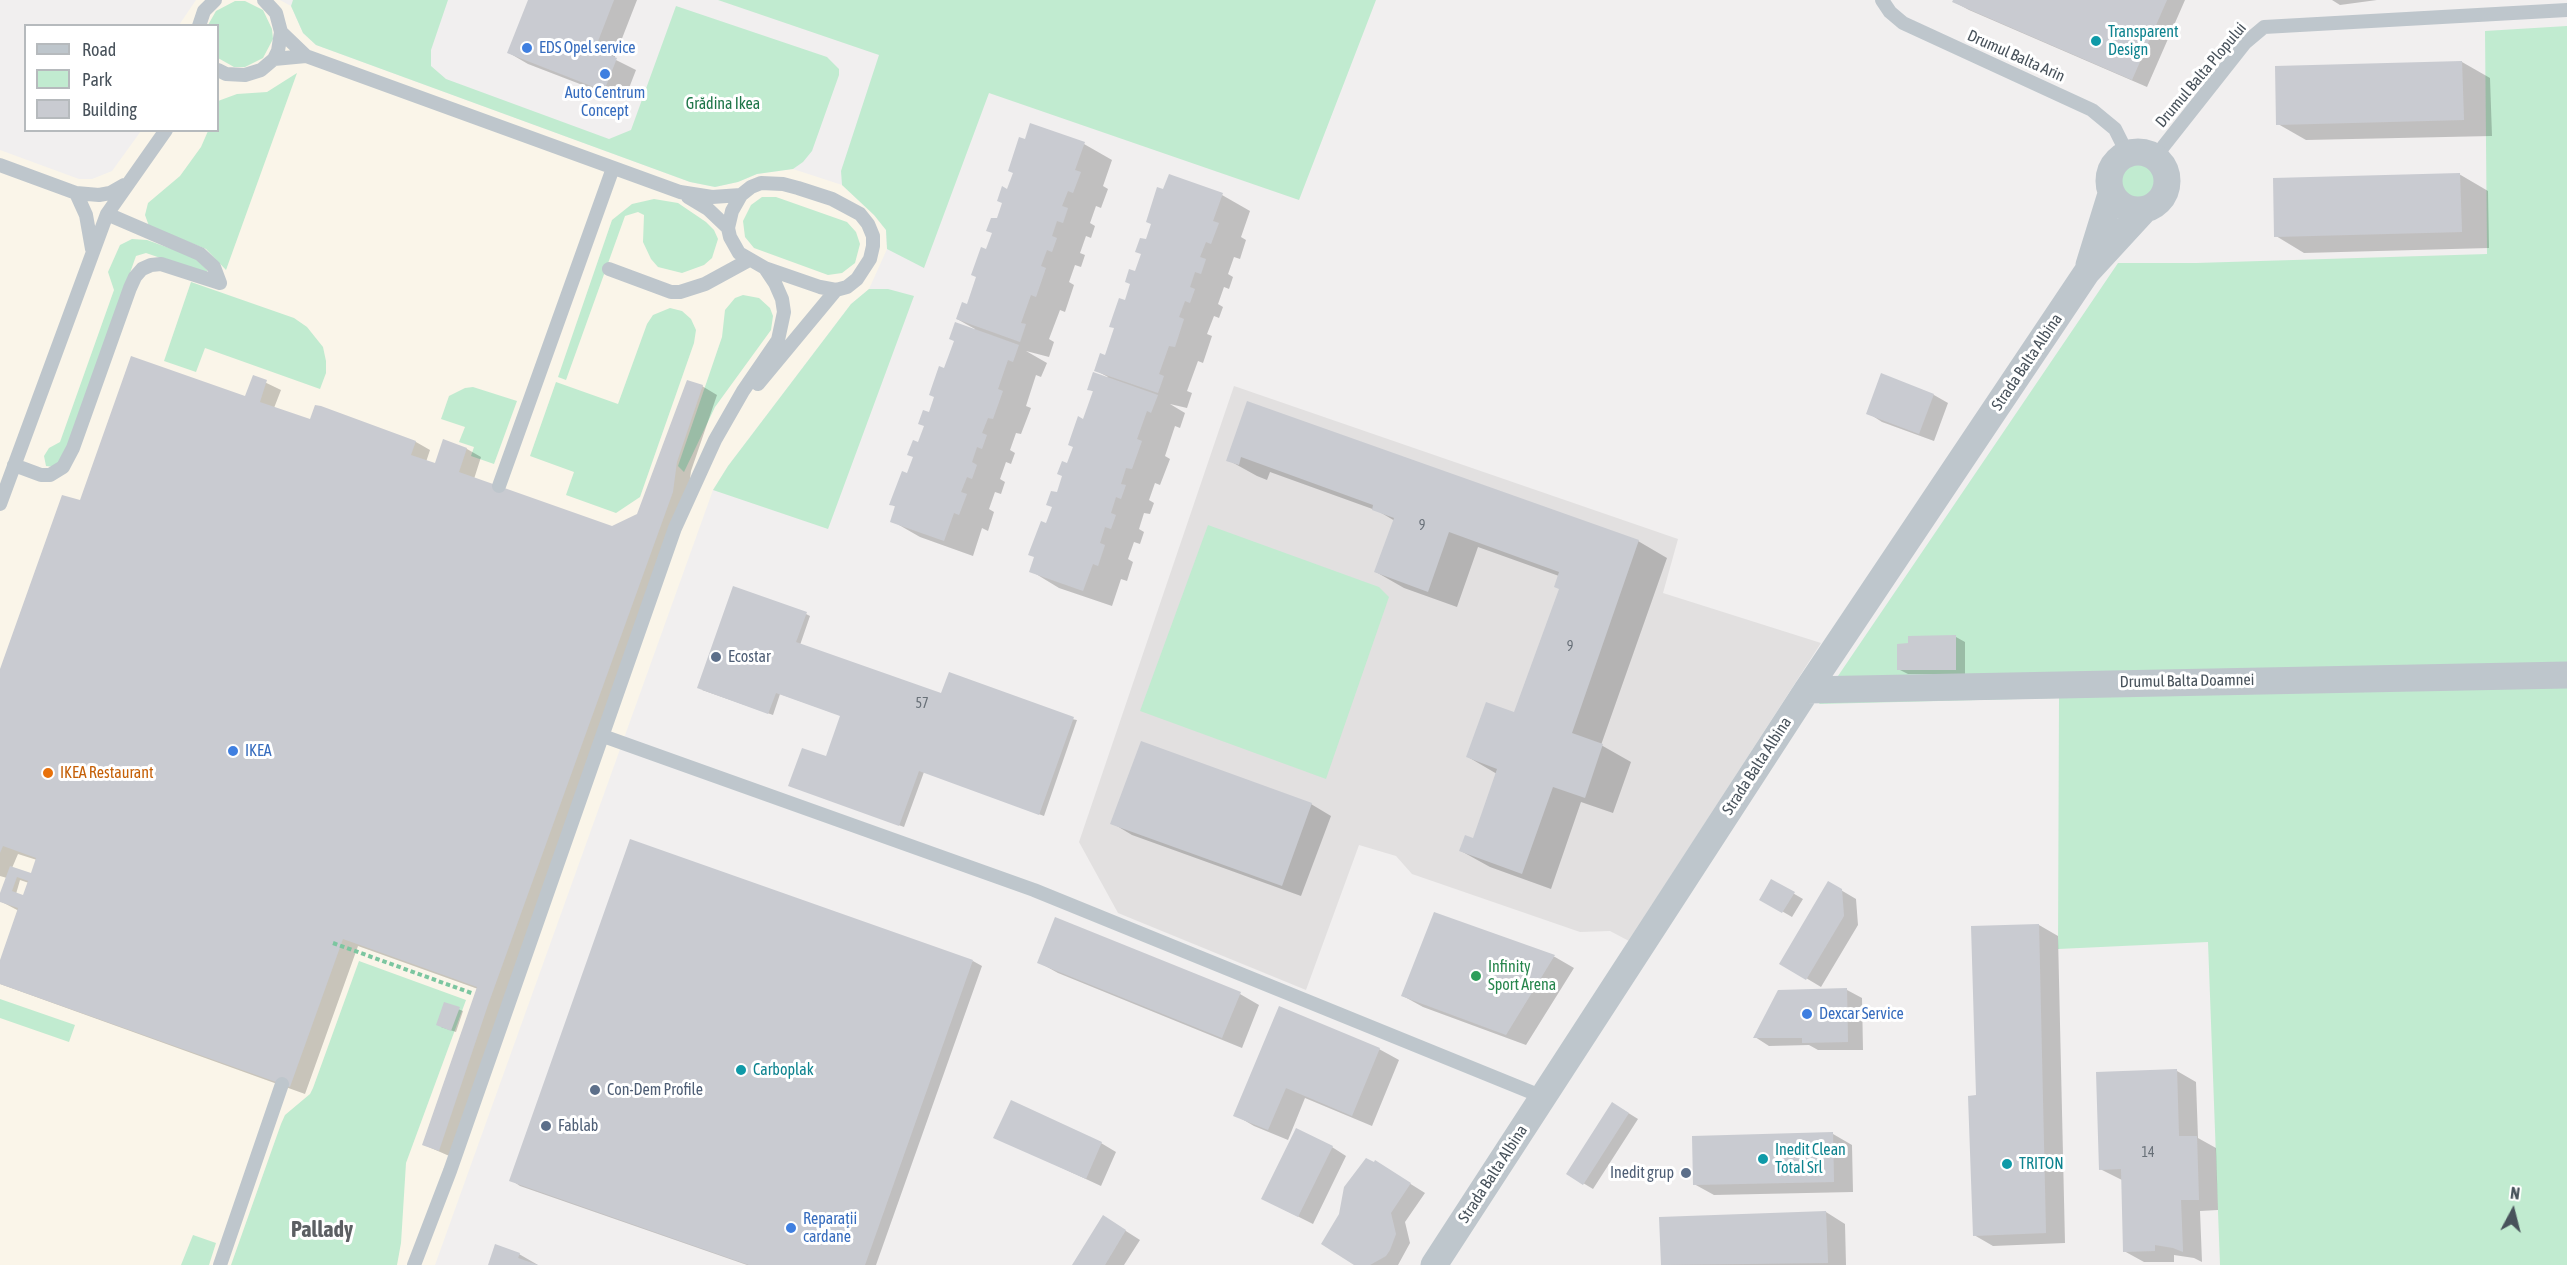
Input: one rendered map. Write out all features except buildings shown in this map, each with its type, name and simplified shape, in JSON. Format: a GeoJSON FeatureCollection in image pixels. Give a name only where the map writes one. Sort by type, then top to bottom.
{"type":"FeatureCollection","features":[{"type":"Feature","properties":{"kind":"street"},"geometry":{"type":"LineString","coordinates":[[2127,153],[2140,152],[2155,157]]}},
{"type":"Feature","properties":{"kind":"street","name":"Strada Balta Albina"},"geometry":{"type":"LineString","coordinates":[[2087,272],[2111,194],[2109,174],[2113,166],[2127,153]]}},
{"type":"Feature","properties":{"kind":"street","name":"Strada Balta Albina"},"geometry":{"type":"LineString","coordinates":[[1434,1265],[1807,690],[2087,272],[2144,210],[2160,200],[2167,182],[2162,164],[2155,157]]}},
{"type":"Feature","properties":{"kind":"street"},"geometry":{"type":"LineString","coordinates":[[2111,194],[2125,207],[2144,210]]}},
{"type":"Feature","properties":{"kind":"street","name":"Drumul Balta Doamnei"},"geometry":{"type":"LineString","coordinates":[[1807,690],[2567,675]]}},
{"type":"Feature","properties":{"kind":"lane"},"geometry":{"type":"LineString","coordinates":[[200,24],[204,11],[215,0]]}},
{"type":"Feature","properties":{"kind":"lane"},"geometry":{"type":"LineString","coordinates":[[220,74],[237,76],[253,74],[274,59],[278,51],[281,32],[276,7],[264,0]]}},
{"type":"Feature","properties":{"kind":"lane","name":"Drumul Balta Arin"},"geometry":{"type":"LineString","coordinates":[[1882,0],[1890,12],[1904,23],[2092,110],[2115,129],[2127,153]]}},
{"type":"Feature","properties":{"kind":"lane","name":"Drumul Balta Plopului"},"geometry":{"type":"LineString","coordinates":[[2155,157],[2245,43],[2264,27],[2567,10]]}},
{"type":"Feature","properties":{"kind":"lane"},"geometry":{"type":"LineString","coordinates":[[281,32],[306,56],[680,192],[712,197],[741,195],[761,183],[783,184],[832,200],[860,214],[868,224],[873,236],[870,260],[857,279],[847,287],[836,290],[820,287],[749,260],[733,245],[728,228],[732,211],[741,195]]}},
{"type":"Feature","properties":{"kind":"lane"},"geometry":{"type":"LineString","coordinates":[[274,59],[306,56]]}},
{"type":"Feature","properties":{"kind":"lane"},"geometry":{"type":"LineString","coordinates":[[0,504],[107,214],[165,132]]}},
{"type":"Feature","properties":{"kind":"lane"},"geometry":{"type":"LineString","coordinates":[[0,165],[76,193],[99,195],[110,193],[129,183]]}},
{"type":"Feature","properties":{"kind":"lane"},"geometry":{"type":"LineString","coordinates":[[499,486],[613,168]]}},
{"type":"Feature","properties":{"kind":"lane"},"geometry":{"type":"LineString","coordinates":[[680,192],[708,209],[728,228]]}},
{"type":"Feature","properties":{"kind":"lane"},"geometry":{"type":"LineString","coordinates":[[76,193],[86,214],[92,251]]}},
{"type":"Feature","properties":{"kind":"lane"},"geometry":{"type":"LineString","coordinates":[[14,465],[41,475],[50,475],[63,467],[73,448],[130,288],[142,269],[161,264],[220,283],[214,267],[200,254],[107,214]]}},
{"type":"Feature","properties":{"kind":"lane"},"geometry":{"type":"LineString","coordinates":[[609,269],[671,292],[680,292],[705,284],[749,260]]}},
{"type":"Feature","properties":{"kind":"lane"},"geometry":{"type":"LineString","coordinates":[[414,1265],[450,1171],[675,528],[698,474],[725,422],[778,340],[784,312],[782,298],[765,268]]}},
{"type":"Feature","properties":{"kind":"lane"},"geometry":{"type":"LineString","coordinates":[[725,422],[836,290]]}},
{"type":"Feature","properties":{"kind":"lane"},"geometry":{"type":"LineString","coordinates":[[603,736],[1034,890],[1543,1097]]}},
{"type":"Feature","properties":{"kind":"lane"},"geometry":{"type":"LineString","coordinates":[[220,1265],[282,1084]]}},
{"type":"Feature","properties":{"kind":"path"},"geometry":{"type":"LineString","coordinates":[[333,944],[474,994]]}},
{"type":"Feature","properties":{"kind":"shaded area"},"geometry":{"type":"Polygon","coordinates":[[[196,0],[280,0],[291,6],[303,33],[316,45],[690,182],[715,187],[738,182],[757,174],[793,169],[842,185],[874,215],[886,230],[887,249],[869,289],[851,304],[728,466],[713,490],[435,1265],[0,1265],[0,150],[79,179],[92,179],[112,171],[140,132],[219,132],[219,24],[180,24],[196,0]]]}},
{"type":"Feature","properties":{"kind":"shaded area"},"geometry":{"type":"Polygon","coordinates":[[[1234,386],[1678,539],[1663,593],[1821,643],[1629,941],[1610,931],[1580,932],[1412,874],[1396,856],[1359,845],[1306,990],[1118,913],[1079,842],[1234,386]]]}},
{"type":"Feature","properties":{"kind":"green space","name":"Grădina Ikea"},"geometry":{"type":"Polygon","coordinates":[[[293,0],[448,0],[431,50],[431,66],[446,79],[609,139],[631,130],[676,6],[827,57],[839,69],[839,75],[812,151],[803,162],[793,169],[757,174],[738,182],[715,187],[690,182],[316,45],[303,33],[291,6],[293,0]]]}},
{"type":"Feature","properties":{"kind":"green space"},"geometry":{"type":"Polygon","coordinates":[[[718,0],[1376,0],[1299,200],[989,93],[924,268],[887,249],[886,230],[874,215],[842,185],[841,171],[879,55],[718,0]]]}},
{"type":"Feature","properties":{"kind":"green space"},"geometry":{"type":"Polygon","coordinates":[[[235,1],[245,1],[263,10],[272,29],[273,39],[263,58],[245,67],[234,67],[219,59],[219,24],[209,24],[216,11],[235,1]]]}},
{"type":"Feature","properties":{"kind":"green space"},"geometry":{"type":"Polygon","coordinates":[[[2567,26],[2567,1265],[2220,1265],[2208,942],[2058,949],[2059,698],[1819,704],[2118,263],[2196,263],[2487,254],[2485,31],[2567,26]]]}},
{"type":"Feature","properties":{"kind":"green space"},"geometry":{"type":"Polygon","coordinates":[[[297,73],[226,270],[206,249],[149,226],[145,215],[148,203],[180,176],[201,147],[208,132],[219,132],[219,101],[237,94],[267,92],[297,73]]]}},
{"type":"Feature","properties":{"kind":"green space"},"geometry":{"type":"Polygon","coordinates":[[[2138,162],[2152,167],[2157,181],[2152,195],[2138,200],[2124,195],[2119,181],[2124,167],[2138,162]]]}},
{"type":"Feature","properties":{"kind":"green space"},"geometry":{"type":"Polygon","coordinates":[[[762,197],[776,197],[847,222],[856,232],[860,244],[855,263],[842,273],[828,275],[754,248],[745,237],[743,221],[751,205],[762,197]]]}},
{"type":"Feature","properties":{"kind":"green space"},"geometry":{"type":"Polygon","coordinates":[[[654,199],[678,203],[714,230],[718,239],[712,258],[704,265],[682,273],[658,267],[651,259],[643,242],[644,215],[638,212],[625,216],[566,380],[558,377],[612,220],[632,204],[654,199]]]}},
{"type":"Feature","properties":{"kind":"green space"},"geometry":{"type":"Polygon","coordinates":[[[132,239],[147,240],[194,257],[208,271],[204,273],[146,253],[136,256],[65,456],[54,467],[46,466],[44,456],[49,448],[60,442],[114,290],[108,272],[120,245],[132,239]]]}},
{"type":"Feature","properties":{"kind":"green space"},"geometry":{"type":"Polygon","coordinates":[[[191,282],[294,318],[307,327],[323,347],[326,361],[326,373],[320,389],[205,348],[196,372],[164,361],[191,282]]]}},
{"type":"Feature","properties":{"kind":"green space"},"geometry":{"type":"Polygon","coordinates":[[[869,289],[888,289],[914,296],[828,529],[713,490],[728,466],[851,304],[869,289]]]}},
{"type":"Feature","properties":{"kind":"green space"},"geometry":{"type":"Polygon","coordinates":[[[743,295],[759,298],[770,308],[773,316],[771,330],[715,407],[684,472],[678,466],[722,337],[725,310],[735,298],[743,295]]]}},
{"type":"Feature","properties":{"kind":"green space"},"geometry":{"type":"Polygon","coordinates":[[[670,308],[682,311],[691,319],[696,330],[694,343],[640,497],[616,513],[566,495],[574,472],[530,456],[556,382],[618,404],[647,324],[653,315],[670,308]]]}},
{"type":"Feature","properties":{"kind":"green space"},"geometry":{"type":"Polygon","coordinates":[[[473,387],[517,401],[494,464],[471,456],[474,447],[459,442],[465,427],[441,419],[449,396],[465,388],[473,387]]]}},
{"type":"Feature","properties":{"kind":"green space"},"geometry":{"type":"Polygon","coordinates":[[[1208,525],[1379,587],[1389,597],[1326,779],[1140,711],[1208,525]]]}},
{"type":"Feature","properties":{"kind":"green space"},"geometry":{"type":"Polygon","coordinates":[[[359,961],[466,1000],[406,1163],[401,1243],[397,1265],[231,1265],[281,1124],[285,1115],[310,1094],[313,1088],[359,961]]]}},
{"type":"Feature","properties":{"kind":"green space"},"geometry":{"type":"Polygon","coordinates":[[[0,999],[75,1025],[69,1042],[0,1018],[0,999]]]}},
{"type":"Feature","properties":{"kind":"green space"},"geometry":{"type":"Polygon","coordinates":[[[193,1235],[216,1243],[209,1265],[181,1265],[193,1235]]]}},
{"type":"Feature","properties":{"kind":"place","name":"Transparent Design"},"geometry":{"type":"Point","coordinates":[2096,41]}},
{"type":"Feature","properties":{"kind":"place","name":"EDS Opel service"},"geometry":{"type":"Point","coordinates":[527,48]}},
{"type":"Feature","properties":{"kind":"place","name":"Auto Centrum Concept"},"geometry":{"type":"Point","coordinates":[605,74]}},
{"type":"Feature","properties":{"kind":"place","name":"Ecostar"},"geometry":{"type":"Point","coordinates":[716,657]}},
{"type":"Feature","properties":{"kind":"place","name":"IKEA"},"geometry":{"type":"Point","coordinates":[233,751]}},
{"type":"Feature","properties":{"kind":"place","name":"IKEA Restaurant"},"geometry":{"type":"Point","coordinates":[48,773]}},
{"type":"Feature","properties":{"kind":"place","name":"Infinity Sport Arena"},"geometry":{"type":"Point","coordinates":[1476,976]}},
{"type":"Feature","properties":{"kind":"place","name":"Dexcar Service"},"geometry":{"type":"Point","coordinates":[1807,1014]}},
{"type":"Feature","properties":{"kind":"place","name":"Carboplak"},"geometry":{"type":"Point","coordinates":[741,1070]}},
{"type":"Feature","properties":{"kind":"place","name":"Con-Dem Profile"},"geometry":{"type":"Point","coordinates":[595,1090]}},
{"type":"Feature","properties":{"kind":"place","name":"Fablab"},"geometry":{"type":"Point","coordinates":[546,1126]}},
{"type":"Feature","properties":{"kind":"place","name":"Inedit Clean Total Srl"},"geometry":{"type":"Point","coordinates":[1763,1159]}},
{"type":"Feature","properties":{"kind":"place","name":"TRITON"},"geometry":{"type":"Point","coordinates":[2007,1164]}},
{"type":"Feature","properties":{"kind":"place","name":"Inedit grup"},"geometry":{"type":"Point","coordinates":[1686,1173]}},
{"type":"Feature","properties":{"kind":"place","name":"Reparații cardane"},"geometry":{"type":"Point","coordinates":[791,1228]}},
{"type":"Feature","properties":{"kind":"district","name":"Pallady"},"geometry":{"type":"Point","coordinates":[322,1230]}}]}
